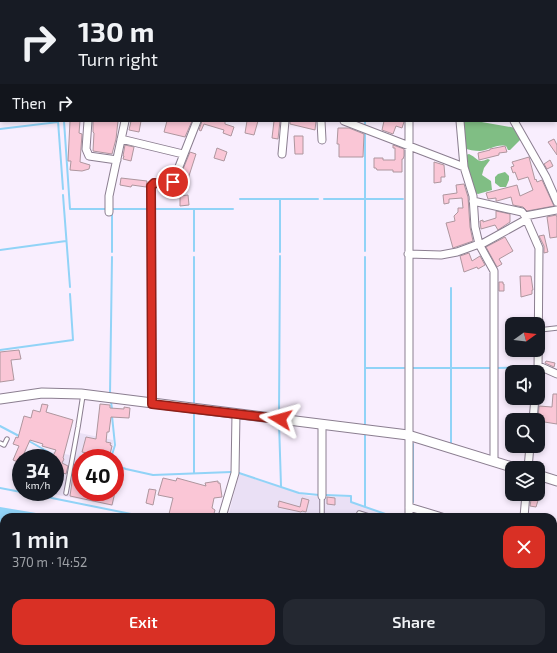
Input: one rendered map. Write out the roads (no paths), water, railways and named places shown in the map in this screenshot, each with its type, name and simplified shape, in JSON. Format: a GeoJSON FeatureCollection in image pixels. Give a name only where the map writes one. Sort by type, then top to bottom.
{"type":"FeatureCollection","features":[{"type":"Feature","properties":{"kind":"street"},"geometry":{"type":"LineString","coordinates":[[88,122],[86,149],[89,156],[117,160]]}},
{"type":"Feature","properties":{"kind":"street"},"geometry":{"type":"LineString","coordinates":[[109,212],[109,196],[125,122]]}},
{"type":"Feature","properties":{"kind":"street"},"geometry":{"type":"LineString","coordinates":[[152,404],[151,186],[154,183],[170,184],[173,182],[197,122]]}},
{"type":"Feature","properties":{"kind":"street"},"geometry":{"type":"LineString","coordinates":[[282,154],[285,122]]}},
{"type":"Feature","properties":{"kind":"street"},"geometry":{"type":"LineString","coordinates":[[321,122],[322,140]]}},
{"type":"Feature","properties":{"kind":"street"},"geometry":{"type":"LineString","coordinates":[[347,122],[464,167]]}},
{"type":"Feature","properties":{"kind":"street"},"geometry":{"type":"LineString","coordinates":[[409,122],[409,513]]}},
{"type":"Feature","properties":{"kind":"street"},"geometry":{"type":"LineString","coordinates":[[460,122],[464,167],[473,201],[475,227],[480,245],[494,271],[494,461]]}},
{"type":"Feature","properties":{"kind":"street"},"geometry":{"type":"LineString","coordinates":[[515,122],[546,177],[557,202]]}},
{"type":"Feature","properties":{"kind":"street"},"geometry":{"type":"LineString","coordinates":[[121,139],[183,154]]}},
{"type":"Feature","properties":{"kind":"street"},"geometry":{"type":"LineString","coordinates":[[473,201],[522,212],[526,218],[539,248],[539,317]]}},
{"type":"Feature","properties":{"kind":"street"},"geometry":{"type":"LineString","coordinates":[[408,254],[441,255],[457,252],[480,245],[526,218],[557,210]]}},
{"type":"Feature","properties":{"kind":"street"},"geometry":{"type":"LineString","coordinates":[[545,371],[557,374]]}},
{"type":"Feature","properties":{"kind":"street"},"geometry":{"type":"LineString","coordinates":[[0,399],[42,393],[83,394],[152,404],[408,435],[505,465]]}},
{"type":"Feature","properties":{"kind":"street"},"geometry":{"type":"LineString","coordinates":[[223,513],[235,473],[236,414]]}},
{"type":"Feature","properties":{"kind":"street"},"geometry":{"type":"LineString","coordinates":[[322,425],[322,496]]}},
{"type":"Feature","properties":{"kind":"street"},"geometry":{"type":"LineString","coordinates":[[545,477],[557,481]]}},
{"type":"Feature","properties":{"kind":"street"},"geometry":{"type":"LineString","coordinates":[[524,513],[525,501]]}},
{"type":"Feature","properties":{"kind":"street"},"geometry":{"type":"LineString","coordinates":[[408,507],[428,513]]}},
{"type":"Feature","properties":{"kind":"lane"},"geometry":{"type":"LineString","coordinates":[[545,329],[557,328]]}},
{"type":"Feature","properties":{"kind":"lane"},"geometry":{"type":"LineString","coordinates":[[66,493],[83,394]]}},
{"type":"Feature","properties":{"kind":"lane"},"geometry":{"type":"LineString","coordinates":[[0,443],[4,445],[7,439]]}},
{"type":"Feature","properties":{"kind":"lane"},"geometry":{"type":"LineString","coordinates":[[322,496],[322,513]]}},
{"type":"Feature","properties":{"kind":"water"},"geometry":{"type":"Polygon","coordinates":[[[0,507],[36,513],[0,513],[0,507]]]}},
{"type":"Feature","properties":{"kind":"waterway"},"geometry":{"type":"LineString","coordinates":[[58,122],[63,189]]}},
{"type":"Feature","properties":{"kind":"waterway"},"geometry":{"type":"LineString","coordinates":[[0,129],[58,122]]}},
{"type":"Feature","properties":{"kind":"waterway"},"geometry":{"type":"LineString","coordinates":[[64,122],[70,209],[107,209]]}},
{"type":"Feature","properties":{"kind":"waterway"},"geometry":{"type":"LineString","coordinates":[[365,132],[365,251]]}},
{"type":"Feature","properties":{"kind":"waterway"},"geometry":{"type":"LineString","coordinates":[[63,195],[70,287]]}},
{"type":"Feature","properties":{"kind":"waterway"},"geometry":{"type":"LineString","coordinates":[[240,199],[318,199]]}},
{"type":"Feature","properties":{"kind":"waterway"},"geometry":{"type":"LineString","coordinates":[[280,199],[280,252]]}},
{"type":"Feature","properties":{"kind":"waterway"},"geometry":{"type":"LineString","coordinates":[[324,199],[403,199]]}},
{"type":"Feature","properties":{"kind":"waterway"},"geometry":{"type":"LineString","coordinates":[[112,209],[148,209]]}},
{"type":"Feature","properties":{"kind":"waterway"},"geometry":{"type":"LineString","coordinates":[[153,209],[233,209]]}},
{"type":"Feature","properties":{"kind":"waterway"},"geometry":{"type":"LineString","coordinates":[[194,209],[194,251]]}},
{"type":"Feature","properties":{"kind":"waterway"},"geometry":{"type":"LineString","coordinates":[[112,213],[112,252]]}},
{"type":"Feature","properties":{"kind":"waterway"},"geometry":{"type":"LineString","coordinates":[[0,250],[66,241]]}},
{"type":"Feature","properties":{"kind":"waterway"},"geometry":{"type":"LineString","coordinates":[[279,415],[280,256]]}},
{"type":"Feature","properties":{"kind":"waterway"},"geometry":{"type":"LineString","coordinates":[[110,394],[112,257]]}},
{"type":"Feature","properties":{"kind":"waterway"},"geometry":{"type":"LineString","coordinates":[[194,257],[194,405]]}},
{"type":"Feature","properties":{"kind":"waterway"},"geometry":{"type":"LineString","coordinates":[[365,257],[365,424]]}},
{"type":"Feature","properties":{"kind":"waterway"},"geometry":{"type":"LineString","coordinates":[[451,288],[451,444]]}},
{"type":"Feature","properties":{"kind":"waterway"},"geometry":{"type":"LineString","coordinates":[[0,350],[73,340],[70,294]]}},
{"type":"Feature","properties":{"kind":"waterway"},"geometry":{"type":"LineString","coordinates":[[365,368],[404,368]]}},
{"type":"Feature","properties":{"kind":"waterway"},"geometry":{"type":"LineString","coordinates":[[412,368],[492,368]]}},
{"type":"Feature","properties":{"kind":"waterway"},"geometry":{"type":"LineString","coordinates":[[496,368],[505,368]]}},
{"type":"Feature","properties":{"kind":"waterway"},"geometry":{"type":"LineString","coordinates":[[111,402],[112,409]]}},
{"type":"Feature","properties":{"kind":"waterway"},"geometry":{"type":"LineString","coordinates":[[194,413],[194,473]]}},
{"type":"Feature","properties":{"kind":"waterway"},"geometry":{"type":"LineString","coordinates":[[112,416],[115,445],[114,449]]}},
{"type":"Feature","properties":{"kind":"waterway"},"geometry":{"type":"LineString","coordinates":[[279,423],[281,486]]}},
{"type":"Feature","properties":{"kind":"waterway"},"geometry":{"type":"LineString","coordinates":[[0,426],[19,436]]}},
{"type":"Feature","properties":{"kind":"waterway"},"geometry":{"type":"LineString","coordinates":[[365,434],[365,507]]}},
{"type":"Feature","properties":{"kind":"waterway"},"geometry":{"type":"LineString","coordinates":[[27,440],[43,449]]}},
{"type":"Feature","properties":{"kind":"waterway"},"geometry":{"type":"LineString","coordinates":[[413,444],[413,502]]}},
{"type":"Feature","properties":{"kind":"waterway"},"geometry":{"type":"LineString","coordinates":[[124,468],[153,475],[231,472]]}},
{"type":"Feature","properties":{"kind":"waterway"},"geometry":{"type":"LineString","coordinates":[[239,473],[299,493],[319,495]]}},
{"type":"Feature","properties":{"kind":"waterway"},"geometry":{"type":"LineString","coordinates":[[0,488],[12,490]]}},
{"type":"Feature","properties":{"kind":"waterway"},"geometry":{"type":"LineString","coordinates":[[325,495],[351,496],[351,502],[383,513]]}},
{"type":"Feature","properties":{"kind":"waterway"},"geometry":{"type":"LineString","coordinates":[[64,500],[126,513]]}}]}
